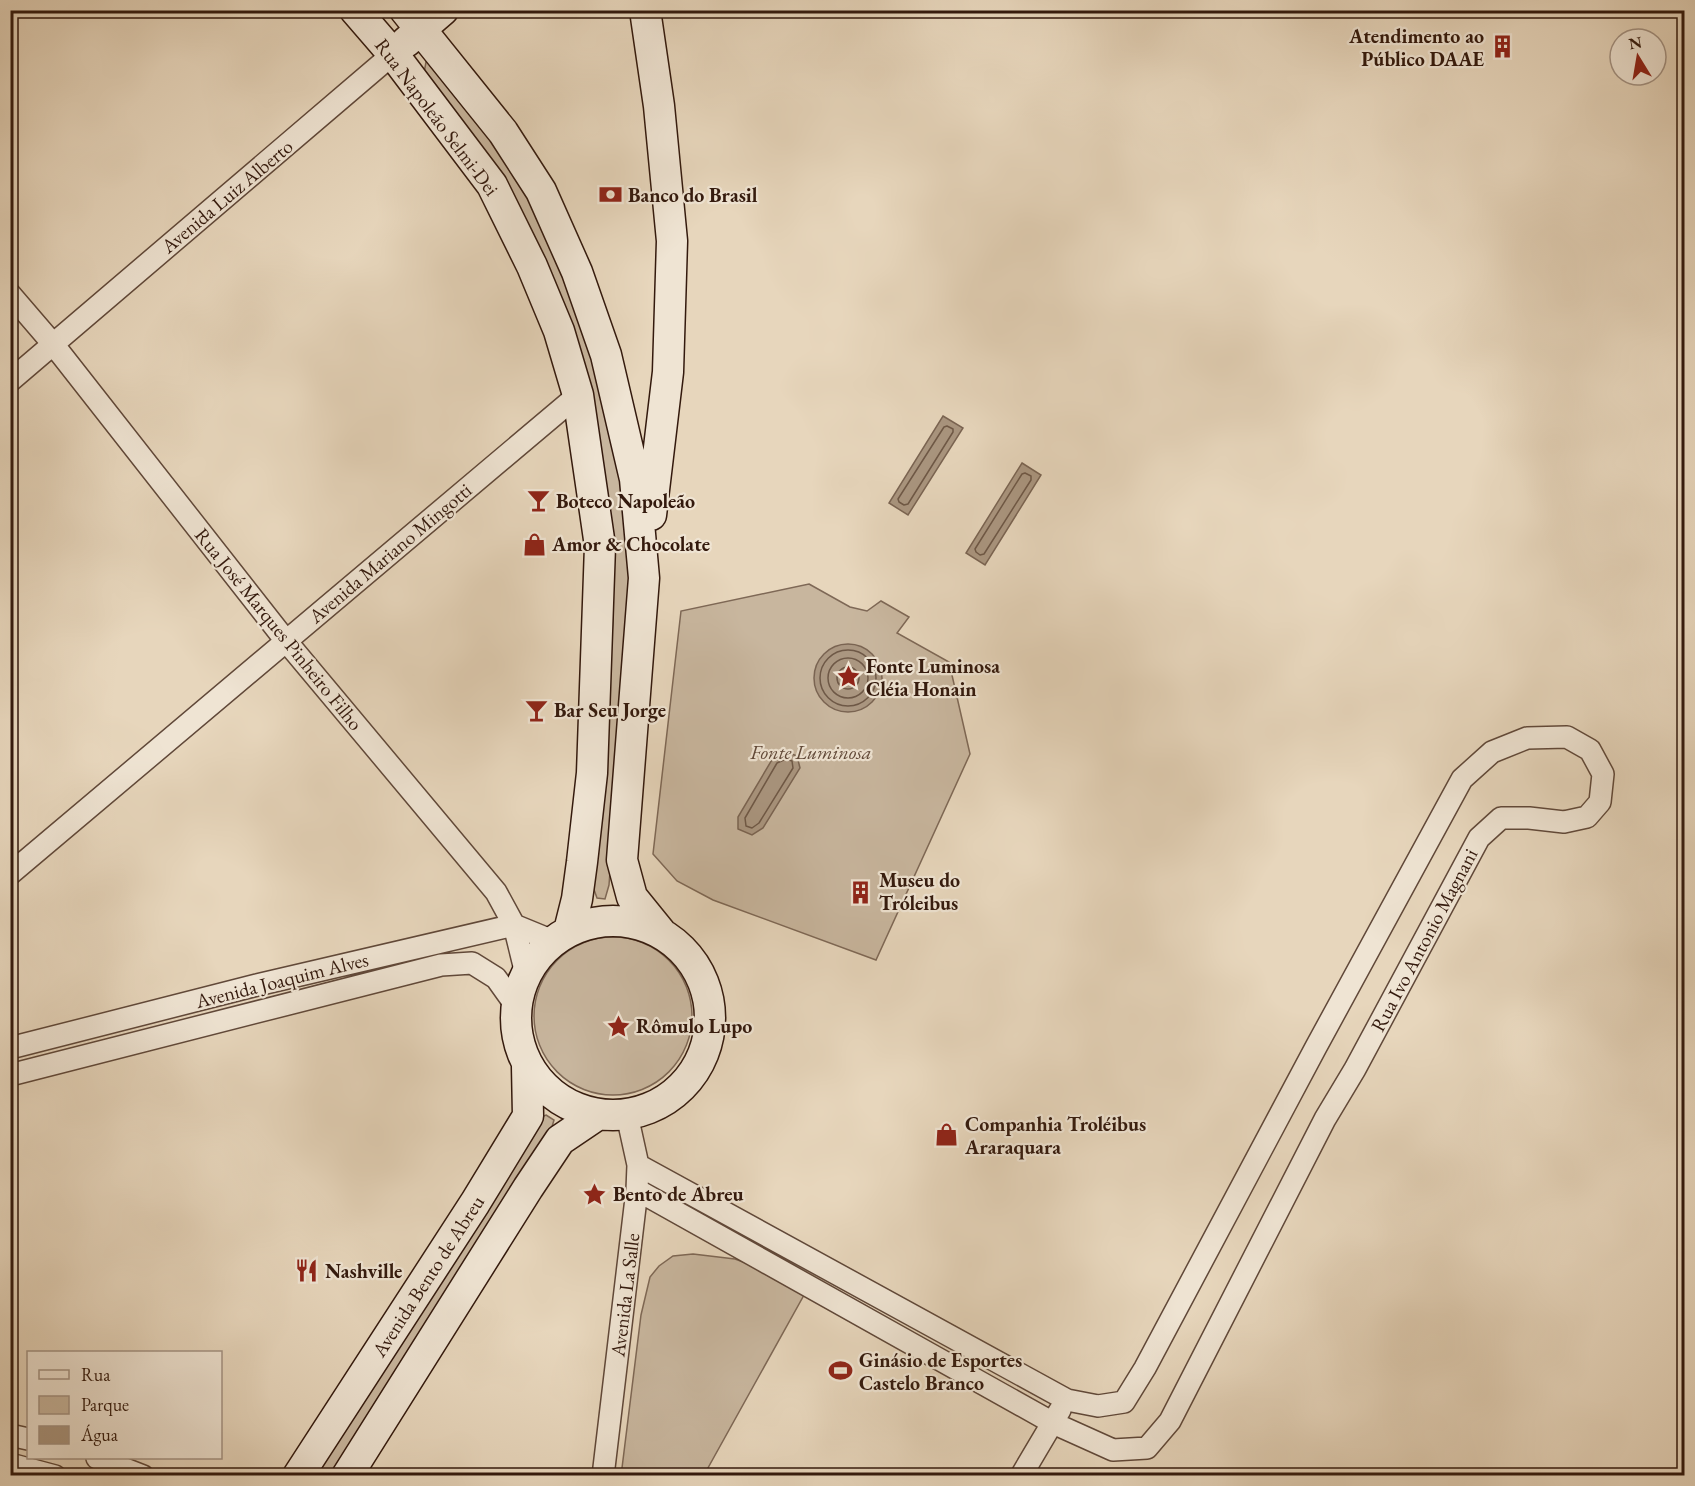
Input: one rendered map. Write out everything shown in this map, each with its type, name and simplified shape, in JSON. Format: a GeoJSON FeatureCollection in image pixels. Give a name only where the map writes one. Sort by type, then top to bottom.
{"type":"FeatureCollection","features":[{"type":"Feature","properties":{"kind":"main road","name":"Rua Napoleão Selmi-Dei"},"geometry":{"type":"LineString","coordinates":[[355,10],[393,54],[492,185],[532,266],[558,331],[578,395],[600,546],[592,773],[579,881],[561,936]]}},
{"type":"Feature","properties":{"kind":"main road"},"geometry":{"type":"LineString","coordinates":[[644,578],[668,372],[672,241],[658,106],[652,12]]}},
{"type":"Feature","properties":{"kind":"main road","name":"Rua Napoleão Selmi-Dei"},"geometry":{"type":"LineString","coordinates":[[423,17],[541,191],[577,272],[606,355],[635,479],[644,578],[622,860],[632,897],[662,934]]}},
{"type":"Feature","properties":{"kind":"main road","name":"Avenida Luiz Alberto"},"geometry":{"type":"LineString","coordinates":[[393,54],[423,17]]}},
{"type":"Feature","properties":{"kind":"main road"},"geometry":{"type":"LineString","coordinates":[[605,921],[632,923],[662,934],[682,950],[701,974],[710,1004],[710,1034],[700,1064],[682,1088],[656,1106],[627,1115],[597,1115],[569,1106],[545,1089],[527,1066],[517,1037],[516,1006],[526,974],[538,956],[561,936],[605,921]]}},
{"type":"Feature","properties":{"kind":"main road","name":"Avenida Bento de Abreu"},"geometry":{"type":"LineString","coordinates":[[298,1476],[469,1212],[528,1116],[527,1066]]}},
{"type":"Feature","properties":{"kind":"main road","name":"Avenida Bento de Abreu"},"geometry":{"type":"LineString","coordinates":[[347,1476],[560,1140],[597,1115]]}},
{"type":"Feature","properties":{"kind":"street","name":"Avenida Luiz Alberto"},"geometry":{"type":"LineString","coordinates":[[10,381],[393,54]]}},
{"type":"Feature","properties":{"kind":"street","name":"Rua José Marques Pinheiro Filho"},"geometry":{"type":"LineString","coordinates":[[10,294],[53,344],[286,641],[496,891],[514,925],[526,974]]}},
{"type":"Feature","properties":{"kind":"street","name":"Avenida Mariano Mingotti"},"geometry":{"type":"LineString","coordinates":[[10,874],[578,395]]}},
{"type":"Feature","properties":{"kind":"street","name":"Rua Ivo Antonio Magnani"},"geometry":{"type":"LineString","coordinates":[[1053,1423],[1113,1450],[1147,1448],[1170,1421],[1325,1119],[1355,1069],[1479,838],[1501,818],[1564,822],[1587,817],[1600,802],[1603,774],[1590,750],[1567,737],[1527,738],[1492,752],[1462,779],[1145,1368],[1124,1402],[1098,1406],[1067,1400]]}},
{"type":"Feature","properties":{"kind":"street"},"geometry":{"type":"LineString","coordinates":[[514,925],[561,936]]}},
{"type":"Feature","properties":{"kind":"street","name":"Avenida Joaquim Alves"},"geometry":{"type":"LineString","coordinates":[[10,1048],[257,985],[514,925]]}},
{"type":"Feature","properties":{"kind":"street","name":"Avenida Joaquim Alves"},"geometry":{"type":"LineString","coordinates":[[10,1075],[441,965],[472,963],[496,978],[516,1006]]}},
{"type":"Feature","properties":{"kind":"street","name":"Avenida La Salle"},"geometry":{"type":"LineString","coordinates":[[603,1476],[638,1190],[638,1165],[627,1115]]}},
{"type":"Feature","properties":{"kind":"street"},"geometry":{"type":"LineString","coordinates":[[638,1165],[1067,1400],[1021,1476]]}},
{"type":"Feature","properties":{"kind":"street"},"geometry":{"type":"LineString","coordinates":[[638,1190],[1053,1423]]}},
{"type":"Feature","properties":{"kind":"street"},"geometry":{"type":"LineString","coordinates":[[10,1435],[27,1439]]}},
{"type":"Feature","properties":{"kind":"street"},"geometry":{"type":"LineString","coordinates":[[100,1459],[143,1476]]}},
{"type":"Feature","properties":{"kind":"street"},"geometry":{"type":"LineString","coordinates":[[10,1464],[55,1476]]}},
{"type":"Feature","properties":{"kind":"green space"},"geometry":{"type":"Polygon","coordinates":[[[435,61],[518,167],[566,274],[597,363],[615,440],[629,530],[631,598],[609,885],[605,899],[597,898],[592,884],[613,620],[613,531],[601,452],[583,364],[424,73],[426,62],[435,61]]]}},
{"type":"Feature","properties":{"kind":"green space","name":"Fonte Luminosa"},"geometry":{"type":"Polygon","coordinates":[[[809,584],[850,607],[867,611],[881,601],[909,617],[897,633],[949,662],[970,754],[876,960],[713,900],[677,881],[653,854],[681,611],[809,584]]]}},
{"type":"Feature","properties":{"kind":"green space"},"geometry":{"type":"Polygon","coordinates":[[[613,937],[643,943],[657,950],[669,960],[679,972],[686,986],[692,1016],[686,1046],[679,1060],[669,1072],[657,1082],[643,1089],[613,1095],[583,1089],[569,1082],[557,1072],[547,1060],[540,1046],[534,1016],[540,986],[547,972],[557,960],[569,950],[583,943],[613,937]]]}},
{"type":"Feature","properties":{"kind":"green space"},"geometry":{"type":"Polygon","coordinates":[[[546,1115],[554,1120],[551,1130],[335,1475],[312,1476],[537,1119],[546,1115]]]}},
{"type":"Feature","properties":{"kind":"green space"},"geometry":{"type":"Polygon","coordinates":[[[693,1254],[735,1259],[754,1266],[804,1295],[704,1475],[621,1476],[641,1315],[650,1277],[659,1266],[673,1256],[693,1254]]]}},
{"type":"Feature","properties":{"kind":"water"},"geometry":{"type":"Polygon","coordinates":[[[943,416],[963,428],[908,515],[889,503],[943,416]]]}},
{"type":"Feature","properties":{"kind":"water"},"geometry":{"type":"Polygon","coordinates":[[[1022,463],[1041,475],[985,565],[966,553],[1022,463]]]}},
{"type":"Feature","properties":{"kind":"water","name":"Fonte Luminosa Cléia Honain"},"geometry":{"type":"Polygon","coordinates":[[[848,644],[861,647],[872,654],[879,665],[882,678],[879,691],[872,702],[861,709],[848,712],[835,709],[824,702],[817,691],[814,678],[817,665],[824,654],[835,647],[848,644]]]}},
{"type":"Feature","properties":{"kind":"water"},"geometry":{"type":"Polygon","coordinates":[[[787,752],[797,756],[800,768],[763,828],[752,835],[738,829],[738,817],[773,758],[787,752]]]}},
{"type":"Feature","properties":{"kind":"place","name":"Atendimento ao Público DAAE"},"geometry":{"type":"Point","coordinates":[1502,47]}},
{"type":"Feature","properties":{"kind":"place","name":"Banco do Brasil"},"geometry":{"type":"Point","coordinates":[610,195]}},
{"type":"Feature","properties":{"kind":"place","name":"Boteco Napoleão"},"geometry":{"type":"Point","coordinates":[538,501]}},
{"type":"Feature","properties":{"kind":"place","name":"Amor & Chocolate"},"geometry":{"type":"Point","coordinates":[534,544]}},
{"type":"Feature","properties":{"kind":"place","name":"Fonte Luminosa Cléia Honain"},"geometry":{"type":"Point","coordinates":[848,677]}},
{"type":"Feature","properties":{"kind":"place","name":"Bar Seu Jorge"},"geometry":{"type":"Point","coordinates":[536,710]}},
{"type":"Feature","properties":{"kind":"place","name":"Museu do Tróleibus"},"geometry":{"type":"Point","coordinates":[861,892]}},
{"type":"Feature","properties":{"kind":"place","name":"Rômulo Lupo"},"geometry":{"type":"Point","coordinates":[618,1026]}},
{"type":"Feature","properties":{"kind":"place","name":"Companhia Troléibus Araraquara"},"geometry":{"type":"Point","coordinates":[947,1135]}},
{"type":"Feature","properties":{"kind":"place","name":"Bento de Abreu"},"geometry":{"type":"Point","coordinates":[595,1194]}},
{"type":"Feature","properties":{"kind":"place","name":"Nashville"},"geometry":{"type":"Point","coordinates":[307,1271]}},
{"type":"Feature","properties":{"kind":"place","name":"Ginásio de Esportes Castelo Branco"},"geometry":{"type":"Point","coordinates":[841,1371]}}]}
